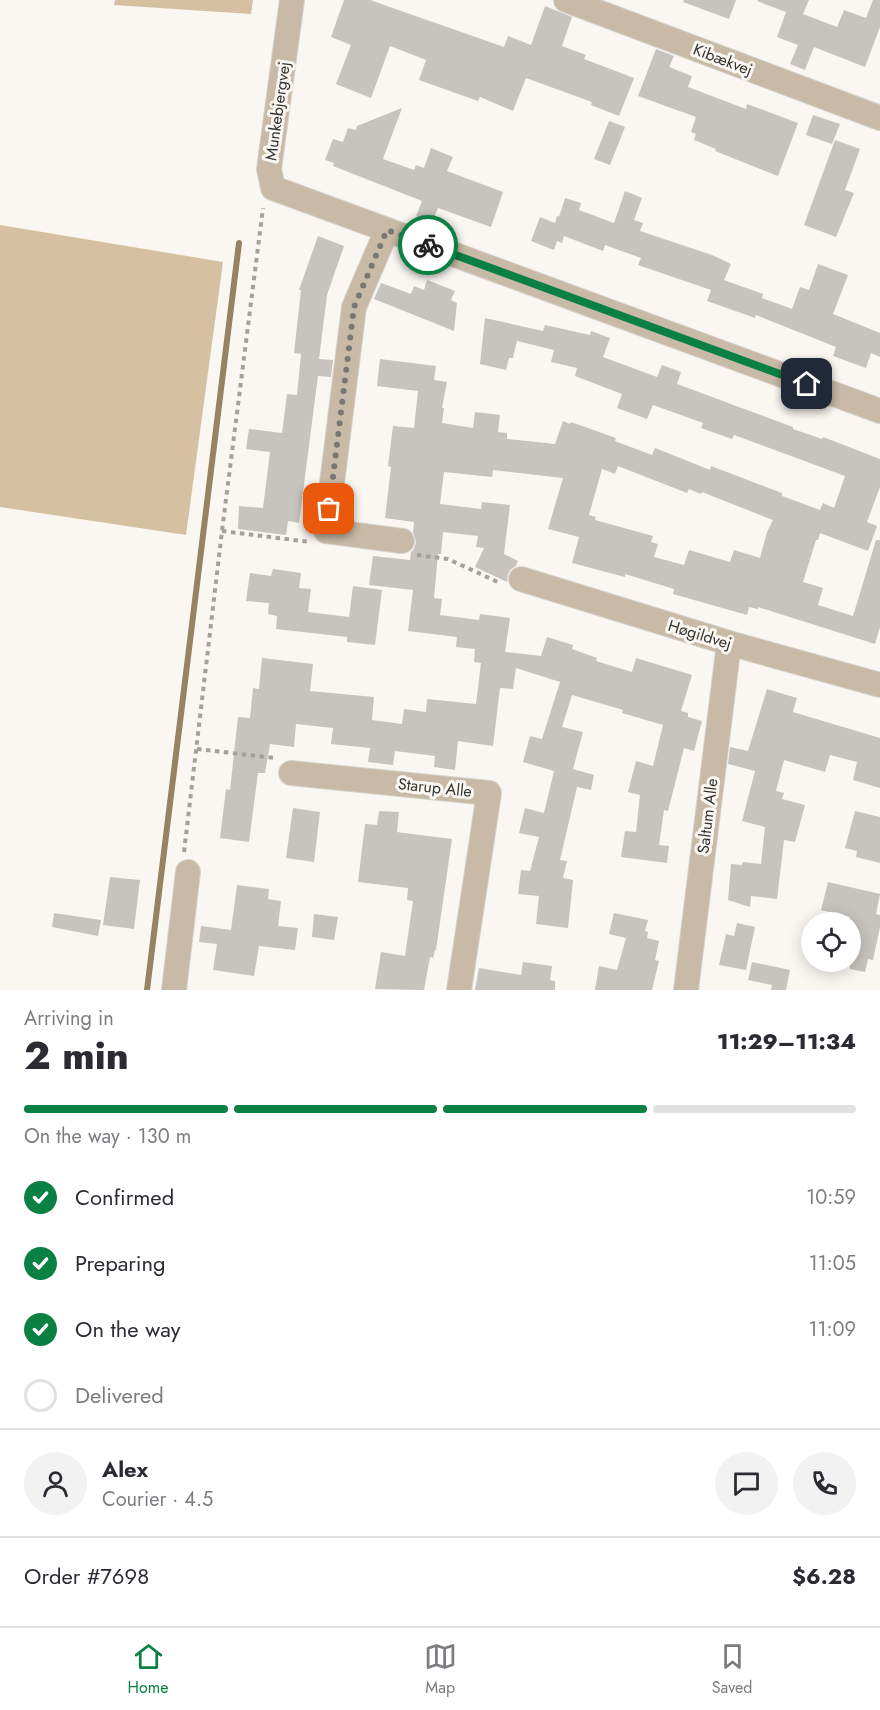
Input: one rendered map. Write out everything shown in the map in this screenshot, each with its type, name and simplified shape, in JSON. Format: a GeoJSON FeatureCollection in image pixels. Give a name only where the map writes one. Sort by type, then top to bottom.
{"type":"FeatureCollection","features":[{"type":"Feature","properties":{"kind":"street","name":"Munkebjergvej"},"geometry":{"type":"LineString","coordinates":[[273,188],[269,169],[292,0]]}},
{"type":"Feature","properties":{"kind":"street","name":"Kibækvej"},"geometry":{"type":"LineString","coordinates":[[566,0],[880,118]]}},
{"type":"Feature","properties":{"kind":"street"},"geometry":{"type":"LineString","coordinates":[[273,188],[880,411]]}},
{"type":"Feature","properties":{"kind":"street"},"geometry":{"type":"LineString","coordinates":[[387,230],[354,307],[326,531],[402,541]]}},
{"type":"Feature","properties":{"kind":"street","name":"Høgildvej"},"geometry":{"type":"LineString","coordinates":[[521,579],[729,643],[880,685]]}},
{"type":"Feature","properties":{"kind":"street","name":"Saltum Alle"},"geometry":{"type":"LineString","coordinates":[[686,990],[729,643]]}},
{"type":"Feature","properties":{"kind":"street","name":"Starup Alle"},"geometry":{"type":"LineString","coordinates":[[291,773],[489,793],[459,990]]}},
{"type":"Feature","properties":{"kind":"street"},"geometry":{"type":"LineString","coordinates":[[174,990],[188,872]]}},
{"type":"Feature","properties":{"kind":"path"},"geometry":{"type":"LineString","coordinates":[[188,872],[184,850],[222,531],[263,209],[273,188]]}},
{"type":"Feature","properties":{"kind":"path"},"geometry":{"type":"LineString","coordinates":[[222,531],[316,543],[326,531]]}},
{"type":"Feature","properties":{"kind":"path"},"geometry":{"type":"LineString","coordinates":[[402,541],[401,552],[448,559],[513,588],[521,579]]}},
{"type":"Feature","properties":{"kind":"path"},"geometry":{"type":"LineString","coordinates":[[197,749],[274,757],[291,773]]}},
{"type":"Feature","properties":{"kind":"shaded area"},"geometry":{"type":"Polygon","coordinates":[[[115,0],[253,0],[251,14],[114,5],[115,0]]]}},
{"type":"Feature","properties":{"kind":"shaded area"},"geometry":{"type":"Polygon","coordinates":[[[0,225],[223,262],[186,535],[0,507],[0,225]]]}},
{"type":"Feature","properties":{"kind":"building"},"geometry":{"type":"Polygon","coordinates":[[[344,0],[370,0],[504,47],[508,36],[531,45],[545,6],[572,17],[562,46],[586,55],[584,59],[634,78],[619,116],[591,105],[592,102],[526,78],[513,111],[480,97],[478,101],[419,80],[426,60],[390,46],[371,98],[336,84],[351,45],[331,37],[344,0]]]}},
{"type":"Feature","properties":{"kind":"building"},"geometry":{"type":"Polygon","coordinates":[[[684,0],[736,0],[729,19],[683,2],[684,0]]]}},
{"type":"Feature","properties":{"kind":"building"},"geometry":{"type":"Polygon","coordinates":[[[758,0],[809,0],[803,14],[837,27],[844,10],[866,18],[873,0],[880,0],[880,27],[865,67],[814,47],[805,70],[790,64],[798,45],[777,37],[786,12],[758,0]]]}},
{"type":"Feature","properties":{"kind":"building"},"geometry":{"type":"Polygon","coordinates":[[[656,49],[674,56],[669,67],[692,76],[688,87],[746,109],[747,104],[798,123],[778,176],[715,151],[716,149],[694,140],[696,134],[691,132],[696,117],[638,96],[656,49]]]}},
{"type":"Feature","properties":{"kind":"building"},"geometry":{"type":"Polygon","coordinates":[[[402,108],[383,159],[414,170],[416,165],[424,168],[431,148],[453,157],[447,171],[503,192],[491,227],[438,208],[432,222],[416,216],[422,201],[333,166],[334,163],[325,160],[333,139],[343,142],[348,128],[356,130],[357,126],[402,108]]]}},
{"type":"Feature","properties":{"kind":"building"},"geometry":{"type":"Polygon","coordinates":[[[813,115],[840,124],[832,144],[806,135],[813,115]]]}},
{"type":"Feature","properties":{"kind":"building"},"geometry":{"type":"Polygon","coordinates":[[[609,121],[625,127],[610,165],[594,159],[609,121]]]}},
{"type":"Feature","properties":{"kind":"building"},"geometry":{"type":"Polygon","coordinates":[[[835,140],[860,149],[845,190],[854,193],[836,237],[804,225],[835,140]]]}},
{"type":"Feature","properties":{"kind":"building"},"geometry":{"type":"Polygon","coordinates":[[[625,191],[642,198],[634,220],[643,223],[640,231],[712,255],[731,264],[724,280],[763,294],[762,298],[792,309],[800,287],[809,290],[818,264],[848,275],[833,314],[880,333],[880,357],[871,353],[866,368],[833,356],[836,347],[756,315],[755,318],[707,301],[711,290],[638,265],[641,258],[605,245],[603,251],[564,236],[562,243],[557,241],[554,250],[531,241],[540,217],[555,223],[565,198],[581,203],[579,210],[614,223],[625,191]]]}},
{"type":"Feature","properties":{"kind":"building"},"geometry":{"type":"Polygon","coordinates":[[[318,236],[344,246],[327,295],[319,359],[333,360],[331,377],[318,376],[299,523],[288,521],[286,535],[238,529],[239,506],[263,508],[270,452],[246,449],[249,429],[282,433],[287,394],[297,395],[301,354],[294,353],[301,290],[299,290],[318,236]]]}},
{"type":"Feature","properties":{"kind":"building"},"geometry":{"type":"Polygon","coordinates":[[[427,280],[455,291],[451,300],[457,303],[454,331],[374,299],[381,283],[411,294],[414,286],[424,290],[427,280]]]}},
{"type":"Feature","properties":{"kind":"building"},"geometry":{"type":"Polygon","coordinates":[[[485,318],[543,331],[545,325],[590,335],[591,331],[610,338],[603,357],[657,377],[662,365],[681,372],[677,384],[793,427],[793,429],[822,439],[823,437],[880,459],[880,487],[867,522],[877,526],[868,551],[820,533],[803,582],[823,588],[818,605],[853,616],[876,540],[880,540],[880,627],[875,644],[758,607],[758,609],[749,607],[747,615],[673,594],[674,589],[625,574],[625,577],[572,563],[579,537],[548,529],[563,478],[493,470],[492,477],[444,472],[440,504],[481,509],[482,502],[510,505],[504,554],[518,561],[508,574],[507,582],[475,567],[484,548],[476,547],[478,536],[443,532],[441,554],[438,554],[434,598],[442,599],[440,615],[479,620],[480,614],[510,618],[505,652],[541,656],[547,637],[573,645],[572,649],[597,658],[596,661],[632,672],[636,658],[692,675],[681,711],[688,713],[688,717],[702,721],[694,751],[684,748],[668,811],[664,810],[659,845],[669,846],[667,863],[621,857],[625,831],[636,832],[640,795],[628,792],[636,761],[653,766],[663,725],[572,695],[562,727],[583,732],[573,769],[594,775],[591,790],[577,787],[560,860],[567,861],[563,878],[573,880],[568,928],[536,924],[539,896],[518,894],[521,870],[530,871],[539,837],[519,833],[525,808],[544,813],[554,771],[523,762],[530,736],[542,739],[560,682],[516,668],[513,689],[500,688],[493,746],[458,741],[455,770],[434,767],[435,756],[395,751],[393,765],[368,762],[370,748],[331,744],[333,728],[296,724],[294,747],[270,744],[265,773],[258,773],[249,842],[220,838],[226,789],[230,790],[238,717],[250,718],[253,688],[259,689],[262,658],[313,664],[310,691],[374,697],[372,720],[402,724],[404,709],[426,712],[427,699],[476,704],[481,663],[474,662],[475,649],[456,647],[457,637],[408,631],[413,590],[369,585],[373,556],[410,560],[416,542],[413,532],[414,522],[385,518],[393,426],[414,428],[418,391],[377,386],[380,359],[436,366],[434,380],[447,382],[442,408],[444,408],[442,423],[473,428],[475,412],[500,415],[498,432],[507,433],[507,439],[555,444],[563,421],[570,424],[571,422],[616,438],[615,441],[652,455],[655,448],[710,470],[711,466],[820,510],[823,503],[834,508],[845,476],[734,435],[732,439],[701,428],[703,423],[653,405],[647,419],[617,408],[622,394],[575,376],[577,368],[551,362],[554,350],[517,341],[513,358],[509,358],[506,370],[480,364],[485,318]],[[618,466],[615,474],[602,469],[589,515],[596,517],[595,520],[653,536],[651,542],[658,544],[654,557],[684,565],[689,550],[730,562],[734,550],[760,558],[773,520],[702,492],[701,494],[689,489],[687,493],[618,466]]]}},
{"type":"Feature","properties":{"kind":"building"},"geometry":{"type":"Polygon","coordinates":[[[273,569],[301,573],[299,588],[311,589],[308,612],[349,617],[353,586],[382,590],[375,645],[347,642],[347,637],[276,629],[277,616],[268,614],[269,603],[246,601],[250,573],[271,576],[273,569]]]}},
{"type":"Feature","properties":{"kind":"building"},"geometry":{"type":"Polygon","coordinates":[[[767,689],[797,698],[793,712],[880,738],[880,788],[853,780],[857,762],[830,755],[825,772],[784,760],[776,791],[784,793],[782,799],[805,805],[795,842],[784,840],[777,899],[751,896],[750,907],[728,900],[731,864],[742,865],[743,862],[761,864],[765,827],[742,821],[755,771],[728,764],[730,747],[748,751],[767,689]]]}},
{"type":"Feature","properties":{"kind":"building"},"geometry":{"type":"Polygon","coordinates":[[[293,808],[320,812],[314,862],[286,858],[293,808]]]}},
{"type":"Feature","properties":{"kind":"building"},"geometry":{"type":"Polygon","coordinates":[[[379,811],[399,812],[397,832],[452,839],[436,950],[433,958],[430,957],[424,990],[375,989],[381,952],[405,956],[413,901],[407,900],[408,888],[358,882],[365,824],[377,825],[379,811]]]}},
{"type":"Feature","properties":{"kind":"building"},"geometry":{"type":"Polygon","coordinates":[[[855,811],[880,817],[880,863],[856,857],[857,851],[845,848],[855,811]]]}},
{"type":"Feature","properties":{"kind":"building"},"geometry":{"type":"Polygon","coordinates":[[[110,877],[140,880],[134,929],[103,925],[110,877]]]}},
{"type":"Feature","properties":{"kind":"building"},"geometry":{"type":"Polygon","coordinates":[[[828,882],[880,894],[876,914],[880,915],[880,927],[873,960],[868,959],[865,972],[861,971],[861,912],[821,910],[828,882]]]}},
{"type":"Feature","properties":{"kind":"building"},"geometry":{"type":"Polygon","coordinates":[[[237,885],[269,889],[268,899],[281,901],[278,926],[298,928],[295,950],[259,946],[254,976],[213,970],[217,944],[199,942],[201,926],[231,930],[237,885]]]}},
{"type":"Feature","properties":{"kind":"building"},"geometry":{"type":"Polygon","coordinates":[[[54,913],[101,920],[98,936],[52,927],[54,913]]]}},
{"type":"Feature","properties":{"kind":"building"},"geometry":{"type":"Polygon","coordinates":[[[614,913],[648,920],[645,931],[648,932],[647,938],[659,941],[655,960],[659,961],[652,990],[595,990],[599,966],[617,970],[626,938],[609,934],[614,913]]]}},
{"type":"Feature","properties":{"kind":"building"},"geometry":{"type":"Polygon","coordinates":[[[314,914],[338,917],[334,940],[312,937],[314,914]]]}},
{"type":"Feature","properties":{"kind":"building"},"geometry":{"type":"Polygon","coordinates":[[[737,923],[755,927],[746,970],[719,965],[726,934],[734,936],[737,923]]]}},
{"type":"Feature","properties":{"kind":"building"},"geometry":{"type":"Polygon","coordinates":[[[523,962],[552,966],[550,980],[555,981],[555,990],[475,990],[479,968],[521,975],[523,962]]]}},
{"type":"Feature","properties":{"kind":"building"},"geometry":{"type":"Polygon","coordinates":[[[752,962],[790,970],[786,990],[771,990],[772,985],[748,980],[752,962]]]}},
{"type":"Feature","properties":{"kind":"waterway"},"geometry":{"type":"LineString","coordinates":[[147,990],[239,243]]}},
{"type":"Feature","properties":{"kind":"way so far"},"geometry":{"type":"LineString","coordinates":[[329,509],[354,307],[387,230],[428,245]]}},
{"type":"Feature","properties":{"kind":"route"},"geometry":{"type":"LineString","coordinates":[[428,245],[807,384]]}}]}
